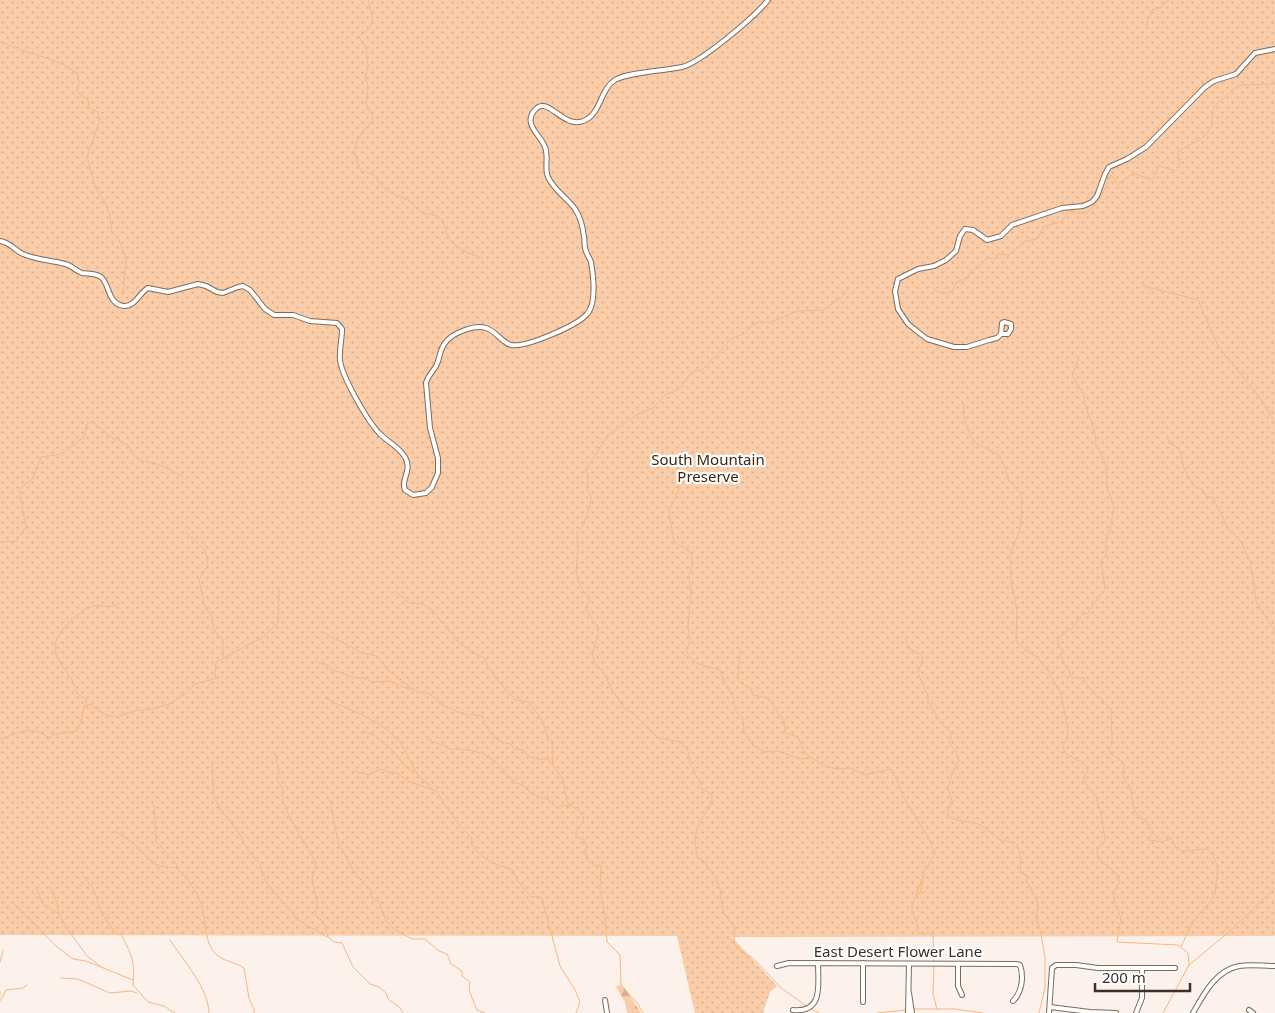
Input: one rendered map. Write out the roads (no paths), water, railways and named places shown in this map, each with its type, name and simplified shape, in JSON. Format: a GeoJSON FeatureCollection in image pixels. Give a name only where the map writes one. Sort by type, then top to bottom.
{"type":"FeatureCollection","features":[{"type":"Feature","properties":{"kind":"street"},"geometry":{"type":"LineString","coordinates":[[0,240],[8,243],[23,254],[64,264],[80,272],[99,276],[104,281],[115,302],[123,306],[128,306],[148,288],[168,292],[198,284],[223,294],[243,286],[250,290],[265,309],[272,314],[295,316],[310,321],[337,322],[342,329],[340,357],[346,382],[378,432],[405,457],[408,469],[404,484],[405,490],[414,495],[424,494],[434,485],[439,466],[438,453],[430,428],[426,383],[438,362],[445,343],[459,332],[482,328],[489,330],[511,344],[530,343],[545,338],[587,315],[592,304],[592,272],[585,248],[582,225],[573,206],[547,177],[546,149],[531,126],[531,118],[534,111],[539,106],[545,106],[569,121],[586,120],[593,113],[608,87],[615,80],[631,75],[688,65],[752,17],[768,0]]}},
{"type":"Feature","properties":{"kind":"street"},"geometry":{"type":"LineString","coordinates":[[1001,334],[997,338],[962,347],[954,347],[932,341],[908,324],[900,314],[895,300],[897,281],[918,268],[934,266],[946,260],[956,250],[960,236],[965,229],[973,230],[987,240],[993,239],[1001,236],[1012,225],[1062,208],[1083,206],[1092,202],[1098,193],[1104,174],[1112,164],[1127,159],[1146,147],[1214,80],[1236,74],[1255,53],[1275,49]]}},
{"type":"Feature","properties":{"kind":"street","name":"East Desert Flower Lane"},"geometry":{"type":"LineString","coordinates":[[777,966],[789,963],[1020,965],[1021,988],[1018,996],[1013,1001]]}},
{"type":"Feature","properties":{"kind":"street"},"geometry":{"type":"LineString","coordinates":[[793,1010],[812,1006],[817,998],[818,963]]}},
{"type":"Feature","properties":{"kind":"street"},"geometry":{"type":"LineString","coordinates":[[863,964],[863,1002]]}},
{"type":"Feature","properties":{"kind":"street"},"geometry":{"type":"LineString","coordinates":[[909,964],[910,1012]]}},
{"type":"Feature","properties":{"kind":"street"},"geometry":{"type":"LineString","coordinates":[[958,964],[958,986],[962,994]]}},
{"type":"Feature","properties":{"kind":"street"},"geometry":{"type":"LineString","coordinates":[[1049,1013],[1053,966],[1175,968]]}},
{"type":"Feature","properties":{"kind":"street"},"geometry":{"type":"LineString","coordinates":[[1193,1013],[1212,982],[1233,967],[1275,966]]}},
{"type":"Feature","properties":{"kind":"street"},"geometry":{"type":"LineString","coordinates":[[1136,1013],[1142,998],[1142,968]]}},
{"type":"Feature","properties":{"kind":"street"},"geometry":{"type":"LineString","coordinates":[[605,1000],[607,1013]]}},
{"type":"Feature","properties":{"kind":"street"},"geometry":{"type":"LineString","coordinates":[[1050,1007],[1116,1013]]}},
{"type":"Feature","properties":{"kind":"waterway"},"geometry":{"type":"LineString","coordinates":[[368,0],[372,22],[368,29],[359,37],[366,48],[368,65],[365,77],[368,86],[366,104],[372,115],[373,122],[363,132],[355,149],[361,171],[374,176],[383,187],[408,200],[419,211],[441,218],[452,242],[466,252],[483,258]]}},
{"type":"Feature","properties":{"kind":"waterway"},"geometry":{"type":"LineString","coordinates":[[1146,26],[1152,10],[1160,8],[1169,0]]}},
{"type":"Feature","properties":{"kind":"waterway"},"geometry":{"type":"LineString","coordinates":[[0,41],[20,50],[60,63],[78,74],[77,92],[88,100],[89,108],[98,112],[100,120],[87,157],[95,187],[106,204],[110,216],[112,233],[119,240],[126,259],[123,294]]}},
{"type":"Feature","properties":{"kind":"waterway"},"geometry":{"type":"LineString","coordinates":[[933,288],[942,293],[952,291],[957,282],[967,278],[987,258],[995,259],[998,254],[1009,255],[1024,242],[1038,238],[1044,226],[1061,222],[1069,211],[1083,213],[1089,211],[1101,196],[1111,175],[1118,185],[1129,176],[1136,174],[1153,179],[1159,166],[1176,171],[1179,164],[1178,151],[1201,139],[1207,133],[1212,126],[1212,111],[1232,90],[1239,85],[1275,84]]}},
{"type":"Feature","properties":{"kind":"waterway"},"geometry":{"type":"LineString","coordinates":[[1143,286],[1198,300],[1218,346],[1260,398],[1275,422]]}},
{"type":"Feature","properties":{"kind":"waterway"},"geometry":{"type":"LineString","coordinates":[[808,1007],[781,988],[753,958],[738,949],[734,943],[735,928],[723,912],[717,880],[704,861],[698,858],[695,844],[697,830],[700,821],[710,806],[712,795],[701,788],[701,784],[689,762],[689,753],[681,742],[658,738],[638,718],[626,710],[613,692],[603,671],[595,663],[592,654],[598,635],[598,627],[585,608],[590,600],[580,585],[576,571],[577,533],[584,524],[590,505],[591,497],[587,490],[588,478],[586,470],[607,436],[636,415],[653,408],[665,395],[679,389],[693,371],[702,370],[731,339],[746,333],[751,326],[759,322],[768,323],[798,311],[823,310],[843,296],[848,289]]}},
{"type":"Feature","properties":{"kind":"waterway"},"geometry":{"type":"LineString","coordinates":[[1079,357],[1072,376],[1084,394],[1084,401],[1095,433],[1096,444],[1106,465],[1107,488],[1114,506],[1110,530],[1106,538],[1106,555],[1101,561],[1105,588],[1087,614],[1083,614],[1073,627],[1058,638],[1058,644],[1063,651],[1060,655],[1071,677],[1084,678],[1086,684],[1111,709],[1112,742],[1109,750],[1111,754],[1124,763],[1124,780],[1130,788],[1135,812],[1145,820],[1153,833],[1148,840],[1163,842],[1171,838],[1177,849],[1184,851],[1207,849],[1212,854],[1218,867],[1215,894],[1193,921],[1181,947]]}},
{"type":"Feature","properties":{"kind":"waterway"},"geometry":{"type":"LineString","coordinates":[[963,402],[965,421],[970,435],[977,444],[999,455],[1009,481],[1021,494],[1020,530],[1010,554],[1011,581],[1017,610],[1016,641],[1024,649],[1037,657],[1050,673],[1061,695],[1068,728],[1067,738],[1063,746],[1065,753],[1084,764],[1088,770],[1084,777],[1085,783],[1096,796],[1102,817],[1105,841],[1098,847],[1097,854],[1119,876],[1119,883],[1114,892],[1114,899],[1121,919],[1117,942],[1178,945],[1188,953],[1189,965]]}},
{"type":"Feature","properties":{"kind":"waterway"},"geometry":{"type":"LineString","coordinates":[[0,542],[16,541],[26,527],[19,490],[33,478],[41,457],[62,454],[85,436],[86,425],[92,421],[112,438],[119,438],[120,441],[128,445],[134,456],[183,476]]}},
{"type":"Feature","properties":{"kind":"waterway"},"geometry":{"type":"LineString","coordinates":[[1167,437],[1170,444],[1180,451],[1183,466],[1193,485],[1203,490],[1206,496],[1213,498],[1227,526],[1241,542],[1250,560],[1256,602],[1275,631]]}},
{"type":"Feature","properties":{"kind":"waterway"},"geometry":{"type":"LineString","coordinates":[[678,469],[679,489],[669,511],[674,542],[690,552],[693,562],[689,576],[691,593],[688,626],[690,641],[686,650],[696,662],[720,670],[734,699],[735,710],[743,718],[744,732],[752,744],[763,752],[778,751],[800,759],[810,758]]}},
{"type":"Feature","properties":{"kind":"waterway"},"geometry":{"type":"LineString","coordinates":[[186,532],[205,550],[208,565],[199,580],[205,607],[212,617],[217,635],[223,639],[223,658]]}},
{"type":"Feature","properties":{"kind":"waterway"},"geometry":{"type":"LineString","coordinates":[[0,739],[25,731],[36,731],[50,738],[54,734],[77,731],[84,706],[90,704],[106,715],[116,717],[137,710],[147,710],[169,704],[186,693],[195,684],[215,679],[216,662],[263,637],[278,623],[279,588]]}},
{"type":"Feature","properties":{"kind":"waterway"},"geometry":{"type":"LineString","coordinates":[[395,591],[409,603],[422,604],[433,611],[459,643],[485,659],[489,669],[506,691],[516,700],[528,702],[538,714],[544,725],[548,740],[552,744],[553,765]]}},
{"type":"Feature","properties":{"kind":"waterway"},"geometry":{"type":"LineString","coordinates":[[86,704],[86,700],[76,692],[73,681],[59,661],[55,644],[62,630],[75,617],[88,608],[120,603]]}},
{"type":"Feature","properties":{"kind":"waterway"},"geometry":{"type":"LineString","coordinates":[[323,632],[362,653],[377,656],[388,670],[417,692],[428,693],[441,704],[462,714],[482,716],[492,735],[500,741],[511,744],[514,749],[523,750],[528,756],[534,758],[548,759],[563,779],[567,802],[579,811],[584,818],[576,832],[576,837],[583,839],[587,846],[585,850],[587,860],[596,866],[601,865],[600,891],[605,916],[607,942],[620,955],[621,985],[638,1004],[643,1013]]}},
{"type":"Feature","properties":{"kind":"waterway"},"geometry":{"type":"LineString","coordinates":[[905,638],[910,649],[920,654],[923,658],[918,673],[928,696],[928,702],[936,713],[936,718],[952,733],[949,743],[956,751],[959,761],[948,788],[952,801],[947,814],[955,820],[980,825],[1001,840],[1017,844],[1021,859],[1020,873],[1028,876],[1026,882],[1029,884],[1038,904],[1036,918],[1045,957],[1045,988],[1039,1013]]}},
{"type":"Feature","properties":{"kind":"waterway"},"geometry":{"type":"LineString","coordinates":[[740,650],[738,681],[751,689],[753,695],[768,698],[784,721],[785,733],[798,737],[804,752],[822,765],[836,769],[851,768],[864,775],[891,769],[904,798],[929,839],[935,853],[929,864],[925,867],[912,905],[918,933],[928,933],[933,936],[934,961]]}},
{"type":"Feature","properties":{"kind":"waterway"},"geometry":{"type":"LineString","coordinates":[[315,660],[321,664],[326,664],[330,669],[356,678],[364,678],[372,682],[390,681],[408,689],[413,689]]}},
{"type":"Feature","properties":{"kind":"waterway"},"geometry":{"type":"LineString","coordinates":[[325,698],[366,717],[394,736],[406,751],[418,775],[432,788]]}},
{"type":"Feature","properties":{"kind":"waterway"},"geometry":{"type":"LineString","coordinates":[[362,731],[380,739],[406,767],[415,771]]}},
{"type":"Feature","properties":{"kind":"waterway"},"geometry":{"type":"LineString","coordinates":[[429,740],[451,749],[470,750],[484,754],[497,763],[515,783],[522,785],[532,794],[549,800],[556,807],[572,805]]}},
{"type":"Feature","properties":{"kind":"waterway"},"geometry":{"type":"LineString","coordinates":[[275,752],[279,772],[277,781],[282,787],[283,802],[315,861],[316,867],[312,878],[317,904],[315,914],[324,923],[328,937],[334,942],[342,943],[353,967],[370,984],[379,987],[386,993],[388,999],[399,1007],[403,1013]]}},
{"type":"Feature","properties":{"kind":"waterway"},"geometry":{"type":"LineString","coordinates":[[212,765],[214,798],[239,833],[249,852],[260,864],[267,883],[298,920],[327,937]]}},
{"type":"Feature","properties":{"kind":"waterway"},"geometry":{"type":"LineString","coordinates":[[354,771],[368,775],[381,769],[393,774],[397,773],[408,781],[436,791],[460,826],[472,838],[471,844],[476,850],[490,861],[513,870],[518,881],[531,897],[537,896],[542,899],[560,966],[580,1002],[576,1013]]}},
{"type":"Feature","properties":{"kind":"waterway"},"geometry":{"type":"LineString","coordinates":[[330,800],[338,842],[354,872],[370,889],[371,897],[379,902],[386,921],[395,930],[412,939],[425,939],[439,951],[447,954],[451,964],[462,971],[462,976],[470,982],[469,990],[477,1010],[485,1013]]}},
{"type":"Feature","properties":{"kind":"waterway"},"geometry":{"type":"LineString","coordinates":[[154,805],[156,841],[176,863],[177,867]]}},
{"type":"Feature","properties":{"kind":"waterway"},"geometry":{"type":"LineString","coordinates":[[114,831],[132,842],[156,864],[175,867],[188,881],[201,905],[207,938],[211,948],[221,958],[244,968],[249,998],[254,1013]]}},
{"type":"Feature","properties":{"kind":"waterway"},"geometry":{"type":"LineString","coordinates":[[84,876],[94,890],[102,914],[116,934],[121,934],[128,948],[134,970],[133,985],[148,1002],[164,1006],[175,1013]]}},
{"type":"Feature","properties":{"kind":"waterway"},"geometry":{"type":"LineString","coordinates":[[916,896],[920,893],[923,877]]}},
{"type":"Feature","properties":{"kind":"waterway"},"geometry":{"type":"LineString","coordinates":[[50,886],[57,902],[59,914],[66,927],[87,956],[100,966]]}},
{"type":"Feature","properties":{"kind":"waterway"},"geometry":{"type":"LineString","coordinates":[[1163,1013],[1189,965],[1230,931],[1275,888]]}},
{"type":"Feature","properties":{"kind":"waterway"},"geometry":{"type":"LineString","coordinates":[[37,890],[43,904],[57,913]]}},
{"type":"Feature","properties":{"kind":"waterway"},"geometry":{"type":"LineString","coordinates":[[15,904],[56,946],[73,959],[86,961],[133,980]]}},
{"type":"Feature","properties":{"kind":"waterway"},"geometry":{"type":"LineString","coordinates":[[170,940],[205,994],[209,1013]]}},
{"type":"Feature","properties":{"kind":"waterway"},"geometry":{"type":"LineString","coordinates":[[0,962],[3,951]]}},
{"type":"Feature","properties":{"kind":"waterway"},"geometry":{"type":"LineString","coordinates":[[934,965],[933,994],[937,1009]]}},
{"type":"Feature","properties":{"kind":"waterway"},"geometry":{"type":"LineString","coordinates":[[61,978],[78,979],[110,993],[131,991],[137,993]]}},
{"type":"Feature","properties":{"kind":"waterway"},"geometry":{"type":"LineString","coordinates":[[0,1001],[6,990],[23,988],[27,985]]}},
{"type":"Feature","properties":{"kind":"waterway"},"geometry":{"type":"LineString","coordinates":[[811,1009],[819,1013]]}},
{"type":"Feature","properties":{"kind":"waterway"},"geometry":{"type":"LineString","coordinates":[[912,1009],[955,1009],[983,1013]]}},
{"type":"Feature","properties":{"kind":"waterway"},"geometry":{"type":"LineString","coordinates":[[877,1013],[906,1010]]}},
{"type":"Feature","properties":{"kind":"park label","name":"South Mountain Preserve"},"geometry":{"type":"Point","coordinates":[708,468]}}]}
